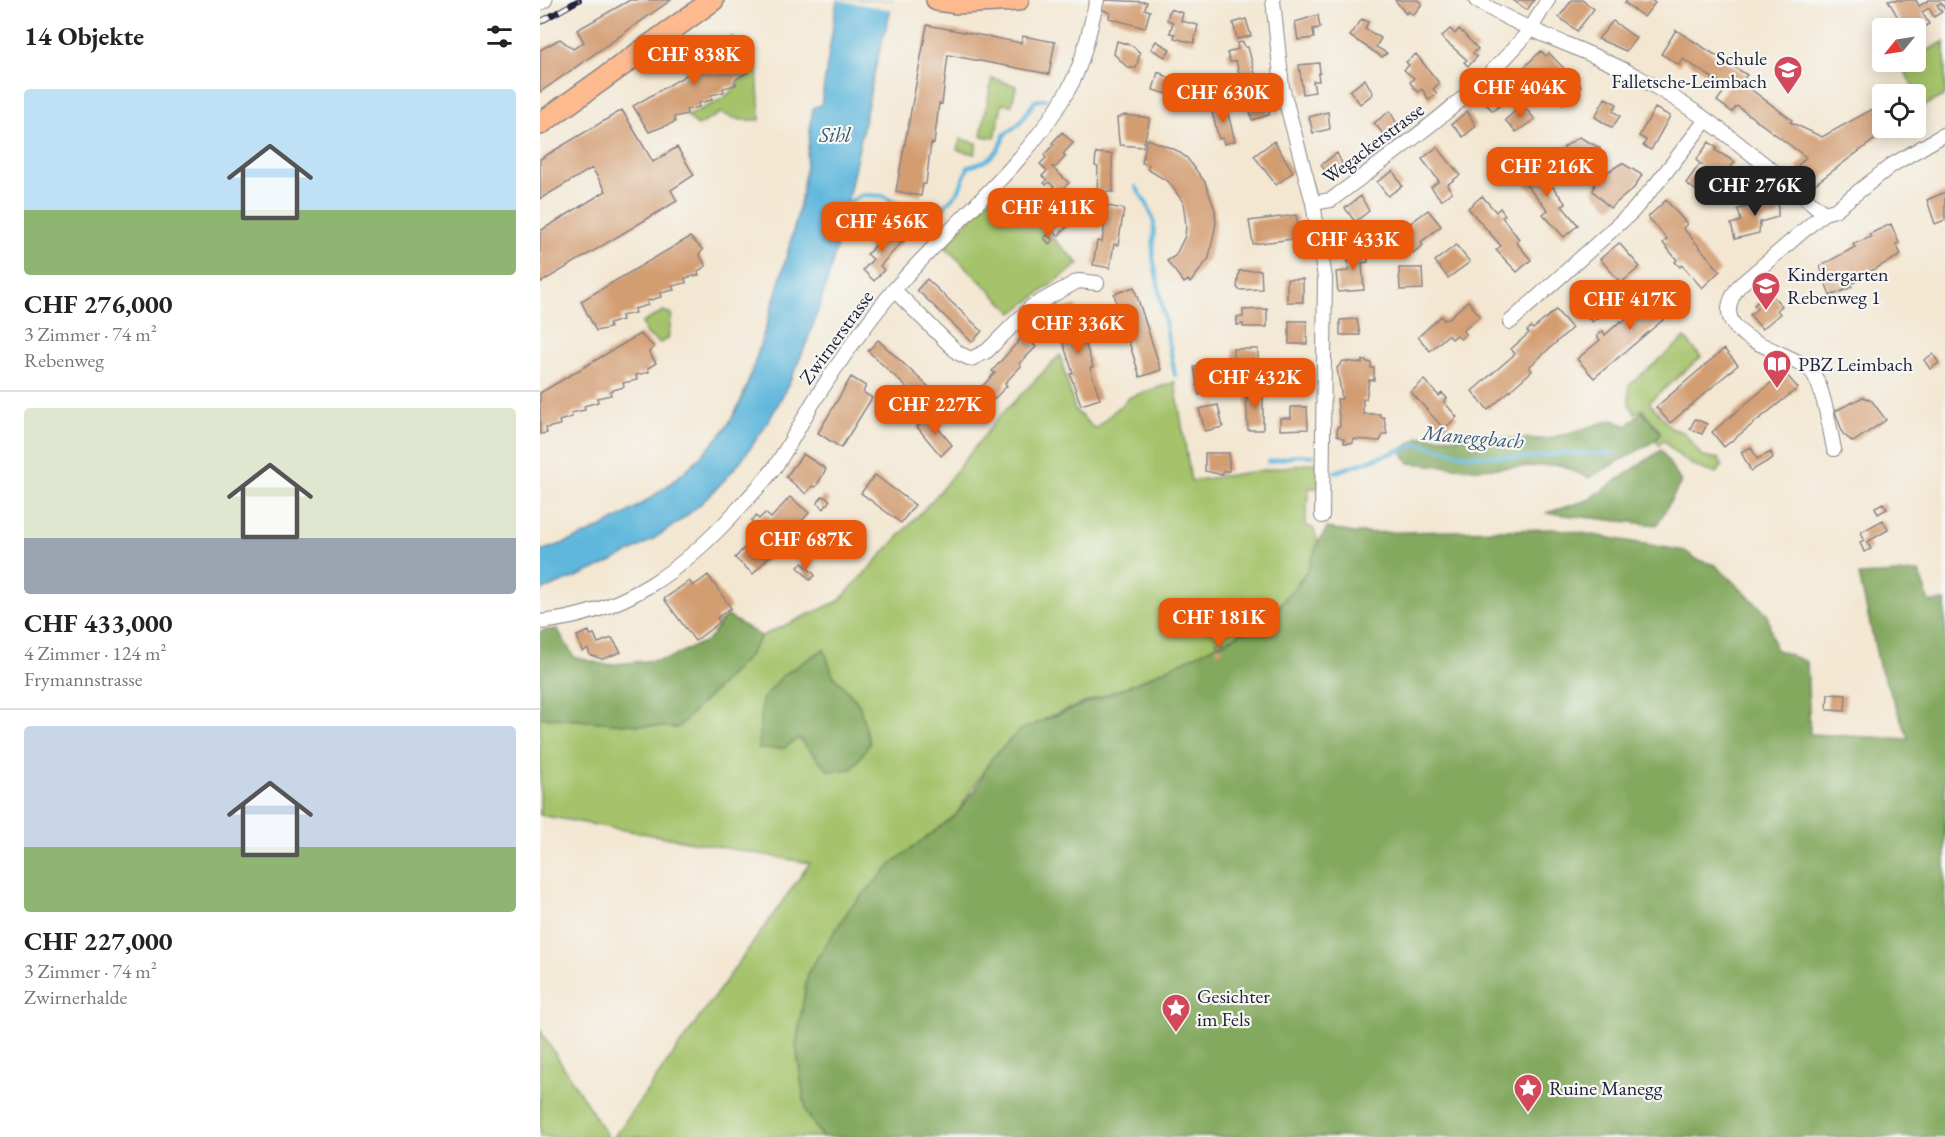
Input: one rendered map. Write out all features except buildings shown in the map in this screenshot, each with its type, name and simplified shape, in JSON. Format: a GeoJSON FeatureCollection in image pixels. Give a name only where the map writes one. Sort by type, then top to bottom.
{"type":"FeatureCollection","features":[{"type":"Feature","properties":{"kind":"main road"},"geometry":{"type":"LineString","coordinates":[[540,124],[713,0]]}},
{"type":"Feature","properties":{"kind":"main road"},"geometry":{"type":"LineString","coordinates":[[937,0],[958,3],[1018,0]]}},
{"type":"Feature","properties":{"kind":"street"},"geometry":{"type":"LineString","coordinates":[[540,3],[545,0]]}},
{"type":"Feature","properties":{"kind":"street","name":"Zwirnerstrasse"},"geometry":{"type":"LineString","coordinates":[[540,622],[591,613],[630,598],[686,560],[728,520],[771,472],[849,348],[894,290],[1022,154],[1055,112],[1075,78],[1097,0]]}},
{"type":"Feature","properties":{"kind":"street"},"geometry":{"type":"LineString","coordinates":[[1273,0],[1282,87],[1314,203],[1324,278],[1322,516]]}},
{"type":"Feature","properties":{"kind":"street"},"geometry":{"type":"LineString","coordinates":[[1476,0],[1509,21],[1633,74],[1665,91],[1706,120],[1824,213]]}},
{"type":"Feature","properties":{"kind":"street","name":"Wegackerstrasse"},"geometry":{"type":"LineString","coordinates":[[1314,203],[1331,200],[1432,124],[1504,59],[1530,30],[1548,0]]}},
{"type":"Feature","properties":{"kind":"street"},"geometry":{"type":"LineString","coordinates":[[1510,322],[1632,212],[1706,120]]}},
{"type":"Feature","properties":{"kind":"street"},"geometry":{"type":"LineString","coordinates":[[1834,449],[1821,397],[1810,370],[1741,334],[1730,317],[1728,307],[1731,296],[1739,286],[1824,213],[1835,210],[1892,165],[1945,134]]}},
{"type":"Feature","properties":{"kind":"street"},"geometry":{"type":"LineString","coordinates":[[894,290],[958,353],[971,359],[987,351],[1031,307],[1078,281],[1097,283]]}},
{"type":"Feature","properties":{"kind":"green space"},"geometry":{"type":"Polygon","coordinates":[[[1945,41],[1945,95],[1926,105],[1926,84],[1912,84],[1905,72],[1926,72],[1926,51],[1945,41]]]}},
{"type":"Feature","properties":{"kind":"green space"},"geometry":{"type":"Polygon","coordinates":[[[757,68],[760,120],[741,120],[720,113],[698,126],[687,116],[725,97],[740,79],[757,68]]]}},
{"type":"Feature","properties":{"kind":"green space"},"geometry":{"type":"Polygon","coordinates":[[[992,78],[1016,86],[1012,105],[1002,104],[995,138],[981,136],[992,78]]]}},
{"type":"Feature","properties":{"kind":"green space"},"geometry":{"type":"Polygon","coordinates":[[[960,139],[977,143],[975,154],[957,150],[960,139]]]}},
{"type":"Feature","properties":{"kind":"green space"},"geometry":{"type":"Polygon","coordinates":[[[1001,187],[1079,264],[1013,313],[944,246],[1001,187]]]}},
{"type":"Feature","properties":{"kind":"green space"},"geometry":{"type":"Polygon","coordinates":[[[663,311],[672,314],[668,339],[660,343],[646,334],[642,323],[663,311]]]}},
{"type":"Feature","properties":{"kind":"green space"},"geometry":{"type":"Polygon","coordinates":[[[1685,338],[1701,357],[1649,402],[1671,428],[1684,433],[1702,456],[1719,459],[1722,466],[1716,473],[1701,469],[1687,461],[1664,440],[1659,445],[1656,441],[1661,432],[1642,409],[1635,414],[1629,404],[1629,385],[1685,338]]]}},
{"type":"Feature","properties":{"kind":"green space"},"geometry":{"type":"Polygon","coordinates":[[[1060,355],[1075,410],[1095,429],[1130,397],[1175,382],[1191,481],[1318,462],[1319,488],[1309,488],[1305,525],[1314,529],[1318,543],[1308,569],[1273,613],[1240,635],[1141,681],[1048,717],[991,759],[956,815],[895,861],[808,972],[796,1045],[806,1112],[822,1137],[614,1137],[810,863],[540,815],[540,717],[677,728],[748,657],[761,636],[839,601],[936,496],[999,417],[1060,355]],[[833,675],[799,738],[830,771],[859,704],[833,675]]]}},
{"type":"Feature","properties":{"kind":"green space"},"geometry":{"type":"Polygon","coordinates":[[[1642,411],[1660,433],[1655,441],[1589,478],[1561,465],[1476,469],[1409,463],[1401,450],[1419,437],[1548,439],[1612,420],[1627,426],[1642,411]]]}},
{"type":"Feature","properties":{"kind":"green space"},"geometry":{"type":"Polygon","coordinates":[[[1661,450],[1681,482],[1657,525],[1546,513],[1588,500],[1661,450]]]}},
{"type":"Feature","properties":{"kind":"green space"},"geometry":{"type":"Polygon","coordinates":[[[1327,528],[1354,533],[1558,529],[1685,551],[1698,560],[1715,565],[1767,614],[1775,649],[1807,662],[1810,734],[1909,739],[1879,665],[1859,575],[1919,572],[1929,602],[1945,601],[1945,1137],[822,1137],[806,1112],[796,1046],[808,972],[850,908],[895,861],[956,815],[976,789],[991,759],[1020,730],[1141,681],[1240,634],[1273,613],[1294,591],[1308,569],[1318,543],[1327,528]]]}},
{"type":"Feature","properties":{"kind":"green space"},"geometry":{"type":"Polygon","coordinates":[[[726,615],[761,636],[748,657],[677,728],[540,717],[540,631],[557,629],[574,657],[606,665],[667,659],[708,640],[726,615]]]}},
{"type":"Feature","properties":{"kind":"green space"},"geometry":{"type":"Polygon","coordinates":[[[824,649],[833,675],[859,704],[870,743],[852,769],[829,771],[799,738],[784,748],[759,749],[762,700],[783,675],[824,649]]]}},
{"type":"Feature","properties":{"kind":"green space"},"geometry":{"type":"Polygon","coordinates":[[[540,1030],[608,1137],[540,1137],[540,1030]]]}},
{"type":"Feature","properties":{"kind":"water","name":"Sihl"},"geometry":{"type":"Polygon","coordinates":[[[837,0],[893,0],[875,69],[834,258],[816,316],[794,373],[765,426],[730,474],[685,517],[616,560],[540,591],[540,551],[591,532],[615,520],[662,490],[703,454],[721,434],[735,413],[761,343],[794,228],[801,199],[813,108],[821,105],[837,0]]]}},
{"type":"Feature","properties":{"kind":"pier"},"geometry":{"type":"Polygon","coordinates":[[[835,0],[896,0],[894,10],[835,0]]]}},
{"type":"Feature","properties":{"kind":"waterway","name":"Maneggbach"},"geometry":{"type":"LineString","coordinates":[[846,203],[863,195],[883,196],[921,215],[944,207],[959,190],[968,167],[991,157],[1002,142],[1004,135],[1019,124],[1035,101],[1045,99]]}},
{"type":"Feature","properties":{"kind":"waterway","name":"Maneggbach"},"geometry":{"type":"LineString","coordinates":[[1136,187],[1148,206],[1154,223],[1153,257],[1175,375]]}},
{"type":"Feature","properties":{"kind":"waterway","name":"Maneggbach"},"geometry":{"type":"LineString","coordinates":[[1335,472],[1419,444],[1466,455],[1525,458],[1566,453],[1612,454]]}},
{"type":"Feature","properties":{"kind":"waterway","name":"Maneggbach"},"geometry":{"type":"LineString","coordinates":[[1268,462],[1299,455],[1313,456]]}},
{"type":"Feature","properties":{"kind":"railway"},"geometry":{"type":"LineString","coordinates":[[540,22],[579,0]]}},
{"type":"Feature","properties":{"kind":"place","name":"Schule Falletsche-Leimbach"},"geometry":{"type":"Point","coordinates":[1788,96]}},
{"type":"Feature","properties":{"kind":"place","name":"Kindergarten Rebenweg 1"},"geometry":{"type":"Point","coordinates":[1766,312]}},
{"type":"Feature","properties":{"kind":"place","name":"PBZ Leimbach"},"geometry":{"type":"Point","coordinates":[1777,390]}},
{"type":"Feature","properties":{"kind":"place","name":"Gesichter im Fels"},"geometry":{"type":"Point","coordinates":[1176,1034]}},
{"type":"Feature","properties":{"kind":"place","name":"Ruine Manegg"},"geometry":{"type":"Point","coordinates":[1528,1114]}}]}
